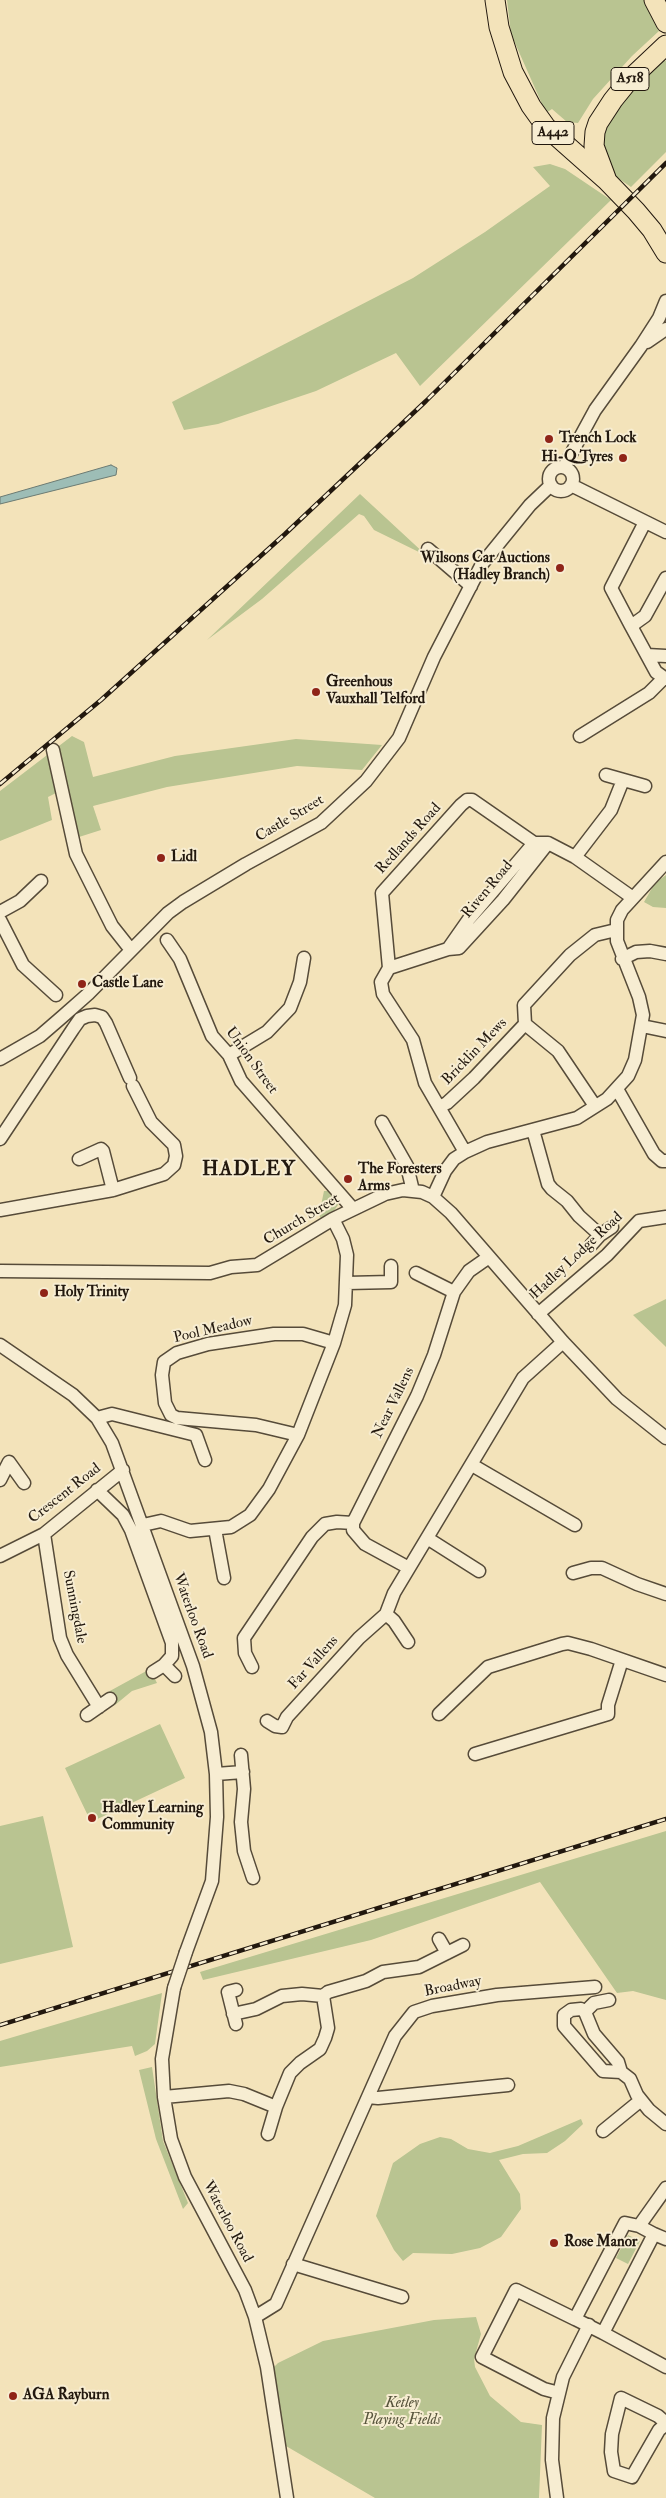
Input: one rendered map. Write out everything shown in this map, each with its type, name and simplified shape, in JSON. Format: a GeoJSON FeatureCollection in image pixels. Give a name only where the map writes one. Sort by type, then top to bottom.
{"type":"FeatureCollection","features":[{"type":"Feature","properties":{"kind":"highway","name":"A442"},"geometry":{"type":"LineString","coordinates":[[495,0],[504,46],[518,85],[526,98],[546,127],[607,181],[652,230],[666,253]]}},
{"type":"Feature","properties":{"kind":"highway"},"geometry":{"type":"LineString","coordinates":[[654,0],[666,23]]}},
{"type":"Feature","properties":{"kind":"highway","name":"A518"},"geometry":{"type":"LineString","coordinates":[[607,181],[594,146],[595,132],[601,118],[630,80],[666,45]]}},
{"type":"Feature","properties":{"kind":"street"},"geometry":{"type":"LineString","coordinates":[[571,485],[572,474],[564,467],[602,399],[641,346],[659,318],[666,301]]}},
{"type":"Feature","properties":{"kind":"street"},"geometry":{"type":"LineString","coordinates":[[641,346],[666,329]]}},
{"type":"Feature","properties":{"kind":"street","name":"Castle Street"},"geometry":{"type":"LineString","coordinates":[[0,1059],[40,1036],[88,994],[131,950],[183,902],[321,823],[366,782],[399,738],[434,658],[482,564],[530,505],[551,485],[549,479],[551,472],[557,468],[564,467]]}},
{"type":"Feature","properties":{"kind":"street"},"geometry":{"type":"LineString","coordinates":[[551,485],[561,490],[571,485]]}},
{"type":"Feature","properties":{"kind":"street"},"geometry":{"type":"LineString","coordinates":[[571,485],[666,532]]}},
{"type":"Feature","properties":{"kind":"street"},"geometry":{"type":"LineString","coordinates":[[580,736],[649,693],[665,679],[656,672],[611,588],[645,522]]}},
{"type":"Feature","properties":{"kind":"street"},"geometry":{"type":"LineString","coordinates":[[428,549],[471,586]]}},
{"type":"Feature","properties":{"kind":"street"},"geometry":{"type":"LineString","coordinates":[[631,626],[645,616],[666,578]]}},
{"type":"Feature","properties":{"kind":"street"},"geometry":{"type":"LineString","coordinates":[[647,656],[666,656]]}},
{"type":"Feature","properties":{"kind":"street"},"geometry":{"type":"LineString","coordinates":[[54,750],[76,854],[112,926],[131,950]]}},
{"type":"Feature","properties":{"kind":"street"},"geometry":{"type":"LineString","coordinates":[[606,776],[645,786]]}},
{"type":"Feature","properties":{"kind":"street"},"geometry":{"type":"LineString","coordinates":[[575,857],[611,810],[623,780]]}},
{"type":"Feature","properties":{"kind":"street","name":"Redlands Road"},"geometry":{"type":"LineString","coordinates":[[465,1152],[443,1105],[425,1083],[416,1047],[383,994],[381,982],[389,968],[382,893],[467,800],[472,800],[534,843]]}},
{"type":"Feature","properties":{"kind":"street"},"geometry":{"type":"LineString","coordinates":[[534,843],[548,843],[575,857],[633,898]]}},
{"type":"Feature","properties":{"kind":"street","name":"Riven Road"},"geometry":{"type":"LineString","coordinates":[[448,948],[469,919],[534,843]]}},
{"type":"Feature","properties":{"kind":"street","name":"Riven Road"},"geometry":{"type":"LineString","coordinates":[[389,968],[448,948],[459,948],[502,900],[548,843]]}},
{"type":"Feature","properties":{"kind":"street"},"geometry":{"type":"LineString","coordinates":[[433,1196],[445,1171],[454,1159],[465,1152],[487,1142],[577,1118],[617,1088],[632,1066],[643,1015],[639,997],[622,959],[616,930],[617,920],[622,910],[666,862]]}},
{"type":"Feature","properties":{"kind":"street"},"geometry":{"type":"LineString","coordinates":[[0,912],[20,901],[41,881]]}},
{"type":"Feature","properties":{"kind":"street"},"geometry":{"type":"LineString","coordinates":[[0,920],[23,965],[56,995]]}},
{"type":"Feature","properties":{"kind":"street","name":"Bricklin Mews"},"geometry":{"type":"LineString","coordinates":[[443,1105],[528,1027],[524,1005],[564,960],[595,935],[616,930]]}},
{"type":"Feature","properties":{"kind":"street","name":"Union Street"},"geometry":{"type":"LineString","coordinates":[[167,940],[180,959],[212,1036],[229,1055],[241,1081],[353,1209]]}},
{"type":"Feature","properties":{"kind":"street"},"geometry":{"type":"LineString","coordinates":[[622,959],[636,952],[650,951],[666,954]]}},
{"type":"Feature","properties":{"kind":"street"},"geometry":{"type":"LineString","coordinates":[[229,1055],[267,1032],[290,1008],[300,982],[304,958]]}},
{"type":"Feature","properties":{"kind":"street"},"geometry":{"type":"LineString","coordinates":[[0,1139],[73,1029],[80,1020],[87,1016],[95,1015],[102,1018],[106,1023],[131,1082],[151,1122],[174,1145],[176,1161],[164,1174],[112,1190],[0,1210]]}},
{"type":"Feature","properties":{"kind":"street"},"geometry":{"type":"LineString","coordinates":[[642,1026],[666,1031]]}},
{"type":"Feature","properties":{"kind":"street"},"geometry":{"type":"LineString","coordinates":[[528,1027],[558,1051],[595,1106]]}},
{"type":"Feature","properties":{"kind":"street"},"geometry":{"type":"LineString","coordinates":[[617,1088],[654,1154],[662,1161],[666,1161]]}},
{"type":"Feature","properties":{"kind":"street"},"geometry":{"type":"LineString","coordinates":[[382,1122],[407,1166],[413,1191]]}},
{"type":"Feature","properties":{"kind":"street"},"geometry":{"type":"LineString","coordinates":[[533,1130],[548,1184],[600,1235]]}},
{"type":"Feature","properties":{"kind":"street"},"geometry":{"type":"LineString","coordinates":[[79,1159],[101,1149],[112,1190]]}},
{"type":"Feature","properties":{"kind":"street","name":"Church Street"},"geometry":{"type":"LineString","coordinates":[[0,1271],[210,1273],[231,1267],[257,1265],[333,1219],[385,1194],[413,1191],[433,1196],[452,1213],[538,1314],[617,1399],[666,1438]]}},
{"type":"Feature","properties":{"kind":"street","name":"Hadley Lodge Road"},"geometry":{"type":"LineString","coordinates":[[538,1314],[607,1255],[639,1221],[666,1217]]}},
{"type":"Feature","properties":{"kind":"street"},"geometry":{"type":"LineString","coordinates":[[143,1524],[161,1521],[190,1531],[231,1527],[250,1515],[268,1489],[298,1436],[334,1343],[345,1305],[347,1283],[345,1247],[333,1219]]}},
{"type":"Feature","properties":{"kind":"street"},"geometry":{"type":"LineString","coordinates":[[591,1245],[600,1235],[612,1227]]}},
{"type":"Feature","properties":{"kind":"street","name":"Near Vallens"},"geometry":{"type":"LineString","coordinates":[[353,1523],[417,1396],[434,1355],[454,1292],[469,1271],[489,1257]]}},
{"type":"Feature","properties":{"kind":"street"},"geometry":{"type":"LineString","coordinates":[[347,1283],[391,1282],[391,1266]]}},
{"type":"Feature","properties":{"kind":"street"},"geometry":{"type":"LineString","coordinates":[[416,1273],[454,1292]]}},
{"type":"Feature","properties":{"kind":"street","name":"Pool Meadow"},"geometry":{"type":"LineString","coordinates":[[298,1436],[256,1425],[178,1418],[171,1415],[165,1403],[162,1375],[164,1362],[177,1353],[208,1344],[274,1334],[303,1334],[334,1343]]}},
{"type":"Feature","properties":{"kind":"street","name":"Far Vallens"},"geometry":{"type":"LineString","coordinates":[[267,1721],[275,1726],[282,1727],[287,1717],[359,1638],[386,1614],[394,1593],[523,1378],[563,1342]]}},
{"type":"Feature","properties":{"kind":"street","name":"Waterloo Road"},"geometry":{"type":"LineString","coordinates":[[0,1345],[73,1394],[97,1418],[112,1443],[143,1524],[208,1714],[216,1774],[217,1817],[212,1881],[174,1988],[162,2059],[164,2097],[171,2139],[185,2177],[245,2290],[254,2317],[267,2368],[287,2498]]}},
{"type":"Feature","properties":{"kind":"street"},"geometry":{"type":"LineString","coordinates":[[97,1418],[112,1414],[196,1435],[205,1460]]}},
{"type":"Feature","properties":{"kind":"street"},"geometry":{"type":"LineString","coordinates":[[0,1480],[9,1462],[24,1483]]}},
{"type":"Feature","properties":{"kind":"street"},"geometry":{"type":"LineString","coordinates":[[472,1464],[575,1525]]}},
{"type":"Feature","properties":{"kind":"street","name":"Crescent Road"},"geometry":{"type":"LineString","coordinates":[[0,1556],[44,1534],[123,1470]]}},
{"type":"Feature","properties":{"kind":"street"},"geometry":{"type":"LineString","coordinates":[[97,1490],[123,1515],[153,1586],[172,1643],[172,1656],[159,1669],[175,1676]]}},
{"type":"Feature","properties":{"kind":"street"},"geometry":{"type":"LineString","coordinates":[[252,1667],[239,1651],[244,1638],[318,1529],[326,1524],[337,1522],[353,1523],[353,1530],[365,1544],[409,1568]]}},
{"type":"Feature","properties":{"kind":"street"},"geometry":{"type":"LineString","coordinates":[[215,1529],[224,1578]]}},
{"type":"Feature","properties":{"kind":"street","name":"Sunningdale"},"geometry":{"type":"LineString","coordinates":[[44,1534],[60,1638],[67,1655],[99,1707]]}},
{"type":"Feature","properties":{"kind":"street"},"geometry":{"type":"LineString","coordinates":[[427,1538],[479,1571]]}},
{"type":"Feature","properties":{"kind":"street"},"geometry":{"type":"LineString","coordinates":[[589,1555],[590,1568]]}},
{"type":"Feature","properties":{"kind":"street"},"geometry":{"type":"LineString","coordinates":[[574,1573],[590,1568],[602,1568],[637,1584],[666,1594]]}},
{"type":"Feature","properties":{"kind":"street"},"geometry":{"type":"LineString","coordinates":[[386,1614],[394,1621],[408,1642]]}},
{"type":"Feature","properties":{"kind":"street"},"geometry":{"type":"LineString","coordinates":[[440,1714],[481,1671],[498,1663],[568,1643],[666,1675]]}},
{"type":"Feature","properties":{"kind":"street"},"geometry":{"type":"LineString","coordinates":[[475,1754],[608,1714],[608,1705],[622,1660]]}},
{"type":"Feature","properties":{"kind":"street"},"geometry":{"type":"LineString","coordinates":[[87,1715],[110,1699]]}},
{"type":"Feature","properties":{"kind":"street"},"geometry":{"type":"LineString","coordinates":[[241,1755],[244,1788],[241,1822],[246,1872]]}},
{"type":"Feature","properties":{"kind":"street"},"geometry":{"type":"LineString","coordinates":[[216,1774],[243,1772]]}},
{"type":"Feature","properties":{"kind":"street"},"geometry":{"type":"LineString","coordinates":[[439,1939],[447,1953]]}},
{"type":"Feature","properties":{"kind":"street"},"geometry":{"type":"LineString","coordinates":[[236,1990],[228,1992],[235,2019],[282,1996],[302,1994],[323,1996],[328,1992],[366,1981],[383,1972],[419,1967],[463,1945]]}},
{"type":"Feature","properties":{"kind":"street","name":"Broadway"},"geometry":{"type":"LineString","coordinates":[[254,2317],[276,2304],[395,2036],[414,2012],[432,2006],[497,1995],[595,1986]]}},
{"type":"Feature","properties":{"kind":"street"},"geometry":{"type":"LineString","coordinates":[[268,2134],[276,2106],[290,2073],[300,2063],[320,2049],[325,2038],[328,2028],[323,1996]]}},
{"type":"Feature","properties":{"kind":"street"},"geometry":{"type":"LineString","coordinates":[[585,2012],[594,2003],[609,2000]]}},
{"type":"Feature","properties":{"kind":"street"},"geometry":{"type":"LineString","coordinates":[[621,2072],[618,2062],[594,2034],[585,2012],[581,2009],[571,2010],[564,2015],[564,2026],[603,2071],[621,2072],[630,2078],[641,2100],[649,2110],[666,2124]]}},
{"type":"Feature","properties":{"kind":"street"},"geometry":{"type":"LineString","coordinates":[[368,2097],[378,2098],[508,2085]]}},
{"type":"Feature","properties":{"kind":"street"},"geometry":{"type":"LineString","coordinates":[[164,2097],[229,2091],[244,2094],[276,2106]]}},
{"type":"Feature","properties":{"kind":"street"},"geometry":{"type":"LineString","coordinates":[[602,2131],[641,2100]]}},
{"type":"Feature","properties":{"kind":"street"},"geometry":{"type":"LineString","coordinates":[[639,2226],[666,2188]]}},
{"type":"Feature","properties":{"kind":"street"},"geometry":{"type":"LineString","coordinates":[[575,2319],[625,2223],[639,2226],[666,2240]]}},
{"type":"Feature","properties":{"kind":"street"},"geometry":{"type":"LineString","coordinates":[[603,2334],[654,2234]]}},
{"type":"Feature","properties":{"kind":"street"},"geometry":{"type":"LineString","coordinates":[[293,2264],[402,2297]]}},
{"type":"Feature","properties":{"kind":"street"},"geometry":{"type":"LineString","coordinates":[[559,2393],[544,2389],[482,2357],[516,2290],[589,2325],[666,2367]]}},
{"type":"Feature","properties":{"kind":"street"},"geometry":{"type":"LineString","coordinates":[[556,2498],[552,2438],[553,2418],[563,2376],[589,2325]]}},
{"type":"Feature","properties":{"kind":"street"},"geometry":{"type":"LineString","coordinates":[[621,2398],[658,2416],[666,2424],[659,2430],[632,2477],[614,2471],[611,2452],[612,2434],[621,2398]]}},
{"type":"Feature","properties":{"kind":"street","name":"Waterloo Road"},"geometry":{"type":"LineString","coordinates":[[284,2470],[295,2498]]}},
{"type":"Feature","properties":{"kind":"green space"},"geometry":{"type":"Polygon","coordinates":[[[507,0],[645,0],[659,31],[632,56],[593,99],[578,123],[567,122],[552,109],[546,113],[511,34],[507,0]]]}},
{"type":"Feature","properties":{"kind":"green space"},"geometry":{"type":"Polygon","coordinates":[[[660,58],[666,61],[666,152],[631,187],[609,172],[601,144],[602,134],[617,108],[660,58]]]}},
{"type":"Feature","properties":{"kind":"green space"},"geometry":{"type":"Polygon","coordinates":[[[550,164],[565,169],[611,200],[420,386],[396,353],[316,391],[218,424],[184,430],[172,402],[413,278],[485,232],[550,186],[533,167],[550,164]]]}},
{"type":"Feature","properties":{"kind":"green space"},"geometry":{"type":"Polygon","coordinates":[[[360,494],[427,556],[374,530],[364,516],[359,514],[262,599],[207,640],[360,494]]]}},
{"type":"Feature","properties":{"kind":"green space"},"geometry":{"type":"Polygon","coordinates":[[[72,736],[84,742],[93,777],[175,756],[296,739],[382,745],[362,770],[297,766],[167,787],[93,806],[101,830],[79,837],[66,788],[48,797],[52,820],[0,841],[0,791],[72,736]]]}},
{"type":"Feature","properties":{"kind":"green space"},"geometry":{"type":"Polygon","coordinates":[[[666,875],[666,908],[653,907],[644,902],[655,883],[666,875]]]}},
{"type":"Feature","properties":{"kind":"green space"},"geometry":{"type":"Polygon","coordinates":[[[324,1191],[328,1191],[338,1205],[333,1212],[321,1219],[319,1215],[324,1191]]]}},
{"type":"Feature","properties":{"kind":"green space"},"geometry":{"type":"Polygon","coordinates":[[[666,1299],[666,1347],[633,1315],[666,1299]]]}},
{"type":"Feature","properties":{"kind":"green space"},"geometry":{"type":"Polygon","coordinates":[[[150,1669],[157,1683],[132,1691],[115,1705],[108,1692],[150,1669]]]}},
{"type":"Feature","properties":{"kind":"green space"},"geometry":{"type":"Polygon","coordinates":[[[160,1724],[185,1778],[91,1822],[65,1768],[160,1724]]]}},
{"type":"Feature","properties":{"kind":"green space"},"geometry":{"type":"Polygon","coordinates":[[[43,1816],[73,1947],[0,1964],[0,1826],[43,1816]]]}},
{"type":"Feature","properties":{"kind":"green space"},"geometry":{"type":"Polygon","coordinates":[[[666,1831],[666,2000],[633,1991],[617,1993],[540,1882],[371,1940],[203,1980],[200,1972],[666,1831]]]}},
{"type":"Feature","properties":{"kind":"green space"},"geometry":{"type":"Polygon","coordinates":[[[162,1993],[155,2044],[147,2051],[135,2056],[132,2046],[0,2067],[0,2041],[162,1993]]]}},
{"type":"Feature","properties":{"kind":"green space"},"geometry":{"type":"Polygon","coordinates":[[[152,2067],[163,2141],[188,2203],[183,2209],[156,2139],[139,2070],[152,2067]]]}},
{"type":"Feature","properties":{"kind":"green space"},"geometry":{"type":"Polygon","coordinates":[[[581,2119],[583,2124],[565,2141],[547,2153],[523,2154],[499,2160],[520,2194],[521,2209],[501,2237],[480,2248],[452,2254],[413,2253],[403,2261],[394,2250],[376,2216],[393,2163],[420,2144],[440,2137],[451,2139],[468,2149],[490,2153],[518,2146],[581,2119]]]}},
{"type":"Feature","properties":{"kind":"green space"},"geometry":{"type":"Polygon","coordinates":[[[628,2235],[640,2241],[628,2264],[616,2258],[628,2235]]]}},
{"type":"Feature","properties":{"kind":"green space","name":"Ketley Playing Fields"},"geometry":{"type":"Polygon","coordinates":[[[476,2317],[481,2334],[474,2359],[475,2367],[490,2396],[521,2422],[542,2425],[539,2498],[375,2498],[286,2446],[273,2368],[278,2363],[323,2341],[434,2320],[476,2317]]]}},
{"type":"Feature","properties":{"kind":"water"},"geometry":{"type":"Polygon","coordinates":[[[111,465],[117,468],[116,475],[0,504],[0,497],[111,465]]]}},
{"type":"Feature","properties":{"kind":"railway"},"geometry":{"type":"LineString","coordinates":[[0,784],[101,700],[285,534],[426,401],[666,163]]}},
{"type":"Feature","properties":{"kind":"railway"},"geometry":{"type":"LineString","coordinates":[[0,2025],[666,1819]]}},
{"type":"Feature","properties":{"kind":"place","name":"Trench Lock"},"geometry":{"type":"Point","coordinates":[549,439]}},
{"type":"Feature","properties":{"kind":"place","name":"Hi-Q Tyres"},"geometry":{"type":"Point","coordinates":[623,458]}},
{"type":"Feature","properties":{"kind":"place","name":"Wilsons Car Auctions (Hadley Branch)"},"geometry":{"type":"Point","coordinates":[560,568]}},
{"type":"Feature","properties":{"kind":"place","name":"Greenhous Vauxhall Telford"},"geometry":{"type":"Point","coordinates":[316,692]}},
{"type":"Feature","properties":{"kind":"place","name":"Lidl"},"geometry":{"type":"Point","coordinates":[161,858]}},
{"type":"Feature","properties":{"kind":"place","name":"Castle Lane"},"geometry":{"type":"Point","coordinates":[82,984]}},
{"type":"Feature","properties":{"kind":"place","name":"The Foresters Arms"},"geometry":{"type":"Point","coordinates":[348,1179]}},
{"type":"Feature","properties":{"kind":"place","name":"Holy Trinity"},"geometry":{"type":"Point","coordinates":[44,1293]}},
{"type":"Feature","properties":{"kind":"place","name":"Hadley Learning Community"},"geometry":{"type":"Point","coordinates":[92,1818]}},
{"type":"Feature","properties":{"kind":"place","name":"Rose Manor"},"geometry":{"type":"Point","coordinates":[554,2243]}},
{"type":"Feature","properties":{"kind":"place","name":"AGA Rayburn"},"geometry":{"type":"Point","coordinates":[13,2396]}},
{"type":"Feature","properties":{"kind":"district","name":"HADLEY"},"geometry":{"type":"Point","coordinates":[249,1171]}}]}
